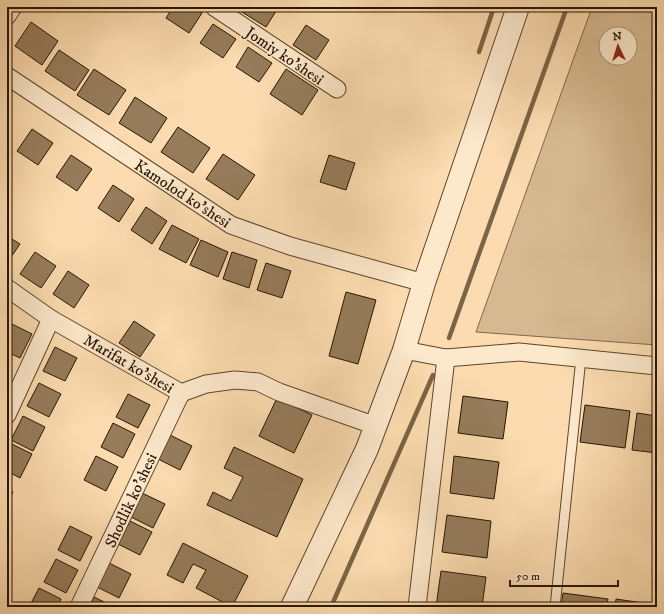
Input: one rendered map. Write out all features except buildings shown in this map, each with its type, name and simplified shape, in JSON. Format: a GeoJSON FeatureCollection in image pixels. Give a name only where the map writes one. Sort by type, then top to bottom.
{"type":"FeatureCollection","features":[{"type":"Feature","properties":{"kind":"street"},"geometry":{"type":"LineString","coordinates":[[7,16],[13,7]]}},
{"type":"Feature","properties":{"kind":"street"},"geometry":{"type":"LineString","coordinates":[[292,607],[367,449],[376,426],[404,350],[424,283],[518,7]]}},
{"type":"Feature","properties":{"kind":"street","name":"Jomiy ko'shesi"},"geometry":{"type":"LineString","coordinates":[[216,8],[337,89]]}},
{"type":"Feature","properties":{"kind":"street","name":"Kamolod ko'shesi"},"geometry":{"type":"LineString","coordinates":[[7,76],[231,225],[290,246],[424,283]]}},
{"type":"Feature","properties":{"kind":"street","name":"Marifat ko'shesi"},"geometry":{"type":"LineString","coordinates":[[7,288],[51,319],[181,393],[206,384],[235,380],[258,382],[279,392],[376,426]]}},
{"type":"Feature","properties":{"kind":"street"},"geometry":{"type":"LineString","coordinates":[[7,415],[51,319]]}},
{"type":"Feature","properties":{"kind":"street"},"geometry":{"type":"LineString","coordinates":[[404,350],[446,358],[519,352],[657,366]]}},
{"type":"Feature","properties":{"kind":"street"},"geometry":{"type":"LineString","coordinates":[[417,607],[446,358]]}},
{"type":"Feature","properties":{"kind":"street","name":"Shodlik ko'shesi"},"geometry":{"type":"LineString","coordinates":[[79,607],[181,393]]}},
{"type":"Feature","properties":{"kind":"lane"},"geometry":{"type":"LineString","coordinates":[[555,607],[581,358]]}},
{"type":"Feature","properties":{"kind":"shaded area"},"geometry":{"type":"Polygon","coordinates":[[[592,7],[657,7],[657,345],[476,332],[592,7]]]}},
{"type":"Feature","properties":{"kind":"waterway"},"geometry":{"type":"LineString","coordinates":[[479,52],[494,7]]}},
{"type":"Feature","properties":{"kind":"waterway"},"geometry":{"type":"LineString","coordinates":[[449,338],[567,7]]}},
{"type":"Feature","properties":{"kind":"waterway"},"geometry":{"type":"LineString","coordinates":[[331,607],[433,375]]}}]}
